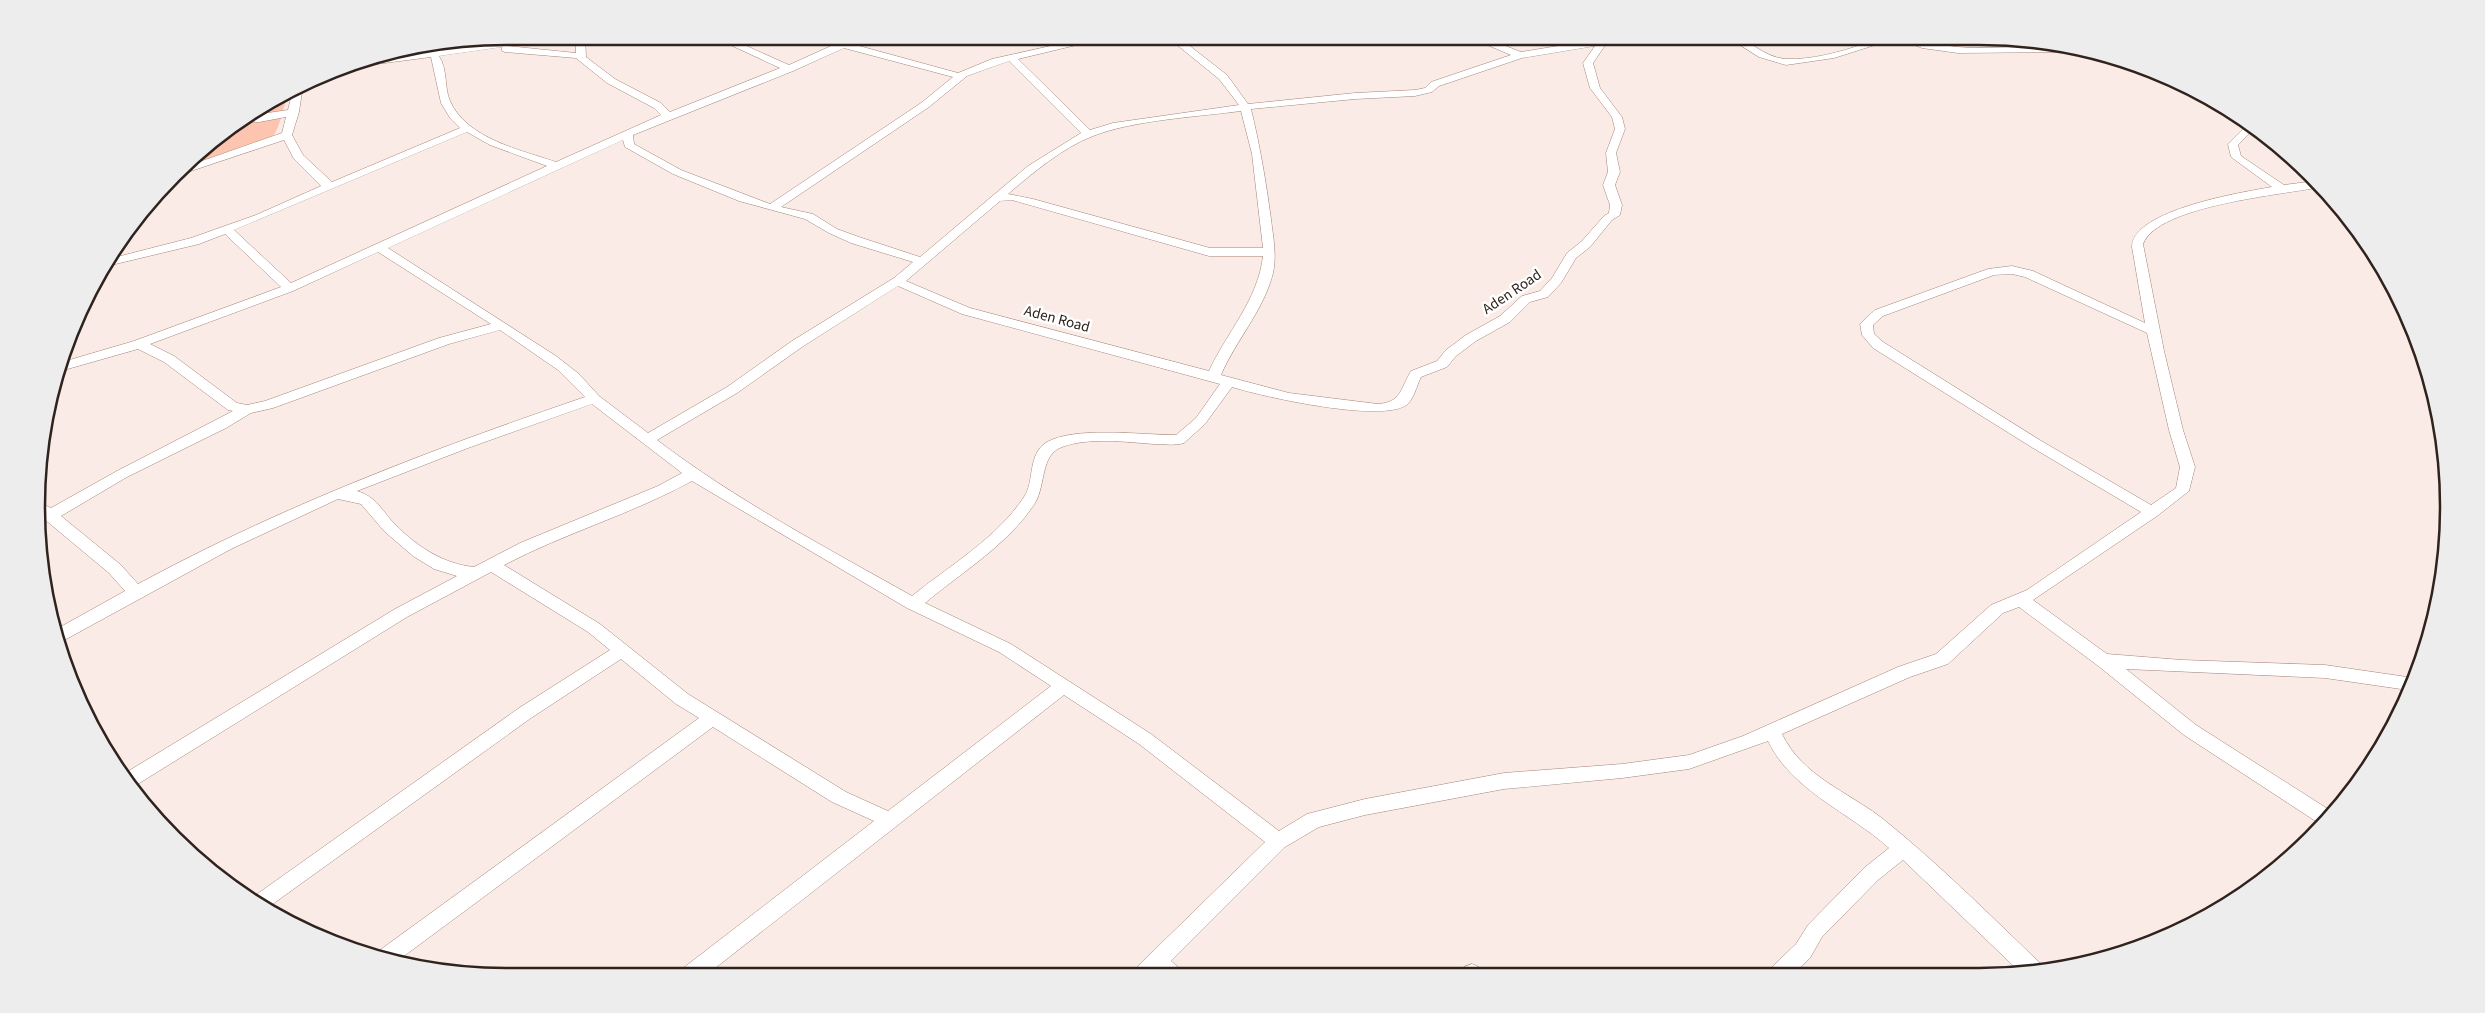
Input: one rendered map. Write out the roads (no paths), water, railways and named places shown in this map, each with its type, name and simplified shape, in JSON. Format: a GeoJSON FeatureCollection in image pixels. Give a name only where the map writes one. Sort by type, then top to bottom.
{"type":"FeatureCollection","features":[{"type":"Feature","properties":{"kind":"street"},"geometry":{"type":"LineString","coordinates":[[386,61],[496,45]]}},
{"type":"Feature","properties":{"kind":"street"},"geometry":{"type":"LineString","coordinates":[[580,45],[581,56],[591,67],[662,113]]}},
{"type":"Feature","properties":{"kind":"street"},"geometry":{"type":"LineString","coordinates":[[736,45],[790,69]]}},
{"type":"Feature","properties":{"kind":"street"},"geometry":{"type":"LineString","coordinates":[[67,365],[139,344],[289,288],[556,166],[611,142],[628,140],[662,113],[684,110],[790,69],[845,45],[960,76]]}},
{"type":"Feature","properties":{"kind":"street"},"geometry":{"type":"LineString","coordinates":[[771,208],[925,106],[944,92],[960,76],[974,68],[1069,45]]}},
{"type":"Feature","properties":{"kind":"street"},"geometry":{"type":"LineString","coordinates":[[1182,45],[1223,77],[1245,107],[1257,154],[1268,252],[1267,273],[1247,319],[1222,358],[1213,377]]}},
{"type":"Feature","properties":{"kind":"street"},"geometry":{"type":"LineString","coordinates":[[1494,45],[1520,55]]}},
{"type":"Feature","properties":{"kind":"street"},"geometry":{"type":"LineString","coordinates":[[646,440],[732,390],[797,344],[898,281],[995,198],[1047,158],[1088,134],[1112,126],[1245,107],[1355,96],[1415,93],[1428,90],[1435,84],[1520,55],[1588,45]]}},
{"type":"Feature","properties":{"kind":"street","name":"Aden Road"},"geometry":{"type":"LineString","coordinates":[[898,281],[909,288],[966,311],[1228,382],[1289,397],[1324,402],[1378,408],[1398,405],[1402,402],[1416,374],[1442,364],[1451,353],[1470,338],[1505,320],[1512,310],[1526,300],[1544,294],[1571,256],[1591,239],[1608,218],[1614,215],[1616,210],[1608,184],[1614,172],[1611,153],[1620,129],[1614,112],[1595,88],[1588,62],[1601,45]]}},
{"type":"Feature","properties":{"kind":"street"},"geometry":{"type":"LineString","coordinates":[[1745,45],[1761,55],[1780,62],[1794,62],[1867,45]]}},
{"type":"Feature","properties":{"kind":"street"},"geometry":{"type":"LineString","coordinates":[[1922,45],[1958,50],[2040,49]]}},
{"type":"Feature","properties":{"kind":"street"},"geometry":{"type":"LineString","coordinates":[[485,47],[581,56]]}},
{"type":"Feature","properties":{"kind":"street"},"geometry":{"type":"LineString","coordinates":[[434,55],[440,64],[440,86],[450,114],[466,129],[556,166]]}},
{"type":"Feature","properties":{"kind":"street"},"geometry":{"type":"LineString","coordinates":[[1011,58],[1088,134]]}},
{"type":"Feature","properties":{"kind":"street"},"geometry":{"type":"LineString","coordinates":[[297,96],[287,135],[298,157],[327,184],[327,188]]}},
{"type":"Feature","properties":{"kind":"street"},"geometry":{"type":"LineString","coordinates":[[255,120],[294,112]]}},
{"type":"Feature","properties":{"kind":"street"},"geometry":{"type":"LineString","coordinates":[[116,262],[159,252],[227,230],[466,129]]}},
{"type":"Feature","properties":{"kind":"street"},"geometry":{"type":"LineString","coordinates":[[2246,131],[2233,144],[2236,157],[2280,188]]}},
{"type":"Feature","properties":{"kind":"street"},"geometry":{"type":"LineString","coordinates":[[194,168],[287,135]]}},
{"type":"Feature","properties":{"kind":"street"},"geometry":{"type":"LineString","coordinates":[[628,140],[677,172],[771,208],[810,216],[833,231],[855,240],[921,261]]}},
{"type":"Feature","properties":{"kind":"street"},"geometry":{"type":"LineString","coordinates":[[1150,968],[1278,841],[1314,820],[1365,807],[1504,781],[1622,771],[1689,762],[1772,731],[1904,672],[1942,659],[1997,609],[2033,594],[2182,492],[2188,478],[2188,468],[2178,438],[2137,242],[2142,231],[2186,209],[2280,188],[2309,185]]}},
{"type":"Feature","properties":{"kind":"street"},"geometry":{"type":"LineString","coordinates":[[995,198],[1012,197],[1029,201],[1209,252],[1268,252]]}},
{"type":"Feature","properties":{"kind":"street"},"geometry":{"type":"LineString","coordinates":[[227,230],[289,288]]}},
{"type":"Feature","properties":{"kind":"street"},"geometry":{"type":"LineString","coordinates":[[380,248],[485,312],[503,326],[556,360],[585,386],[594,399],[692,474],[791,535],[914,604],[1005,648],[1145,740],[1278,841]]}},
{"type":"Feature","properties":{"kind":"street"},"geometry":{"type":"LineString","coordinates":[[2152,512],[2038,445],[1878,345],[1868,334],[1866,324],[1879,313],[1992,272],[2012,270],[2030,274],[2155,332]]}},
{"type":"Feature","properties":{"kind":"street"},"geometry":{"type":"LineString","coordinates":[[135,592],[115,569],[47,512],[221,425],[247,410],[268,405],[444,341],[503,326]]}},
{"type":"Feature","properties":{"kind":"street"},"geometry":{"type":"LineString","coordinates":[[139,344],[169,359],[233,407],[247,410]]}},
{"type":"Feature","properties":{"kind":"street"},"geometry":{"type":"LineString","coordinates":[[914,604],[1014,519],[1031,499],[1038,485],[1040,460],[1051,446],[1063,441],[1095,439],[1179,440],[1187,435],[1206,415],[1228,382]]}},
{"type":"Feature","properties":{"kind":"street"},"geometry":{"type":"LineString","coordinates":[[63,633],[135,592],[250,533],[338,494],[476,440],[594,399]]}},
{"type":"Feature","properties":{"kind":"street"},"geometry":{"type":"LineString","coordinates":[[133,778],[402,614],[564,529],[663,490],[692,474]]}},
{"type":"Feature","properties":{"kind":"street"},"geometry":{"type":"LineString","coordinates":[[338,494],[356,496],[366,500],[409,545],[443,567],[458,572],[485,569],[546,597],[623,650],[682,699],[839,797],[890,820]]}},
{"type":"Feature","properties":{"kind":"street"},"geometry":{"type":"LineString","coordinates":[[2021,600],[2103,660],[2190,730],[2321,815]]}},
{"type":"Feature","properties":{"kind":"street"},"geometry":{"type":"LineString","coordinates":[[264,899],[517,719],[623,650]]}},
{"type":"Feature","properties":{"kind":"street"},"geometry":{"type":"LineString","coordinates":[[2103,660],[2176,668],[2313,671],[2366,676],[2405,683]]}},
{"type":"Feature","properties":{"kind":"street"},"geometry":{"type":"LineString","coordinates":[[700,968],[1063,686]]}},
{"type":"Feature","properties":{"kind":"street"},"geometry":{"type":"LineString","coordinates":[[392,953],[712,718]]}},
{"type":"Feature","properties":{"kind":"street"},"geometry":{"type":"LineString","coordinates":[[1772,731],[1784,754],[1802,776],[1875,824],[2028,965]]}},
{"type":"Feature","properties":{"kind":"street"},"geometry":{"type":"LineString","coordinates":[[1785,968],[1803,951],[1815,931],[1871,874],[1888,859],[1904,849]]}}]}
